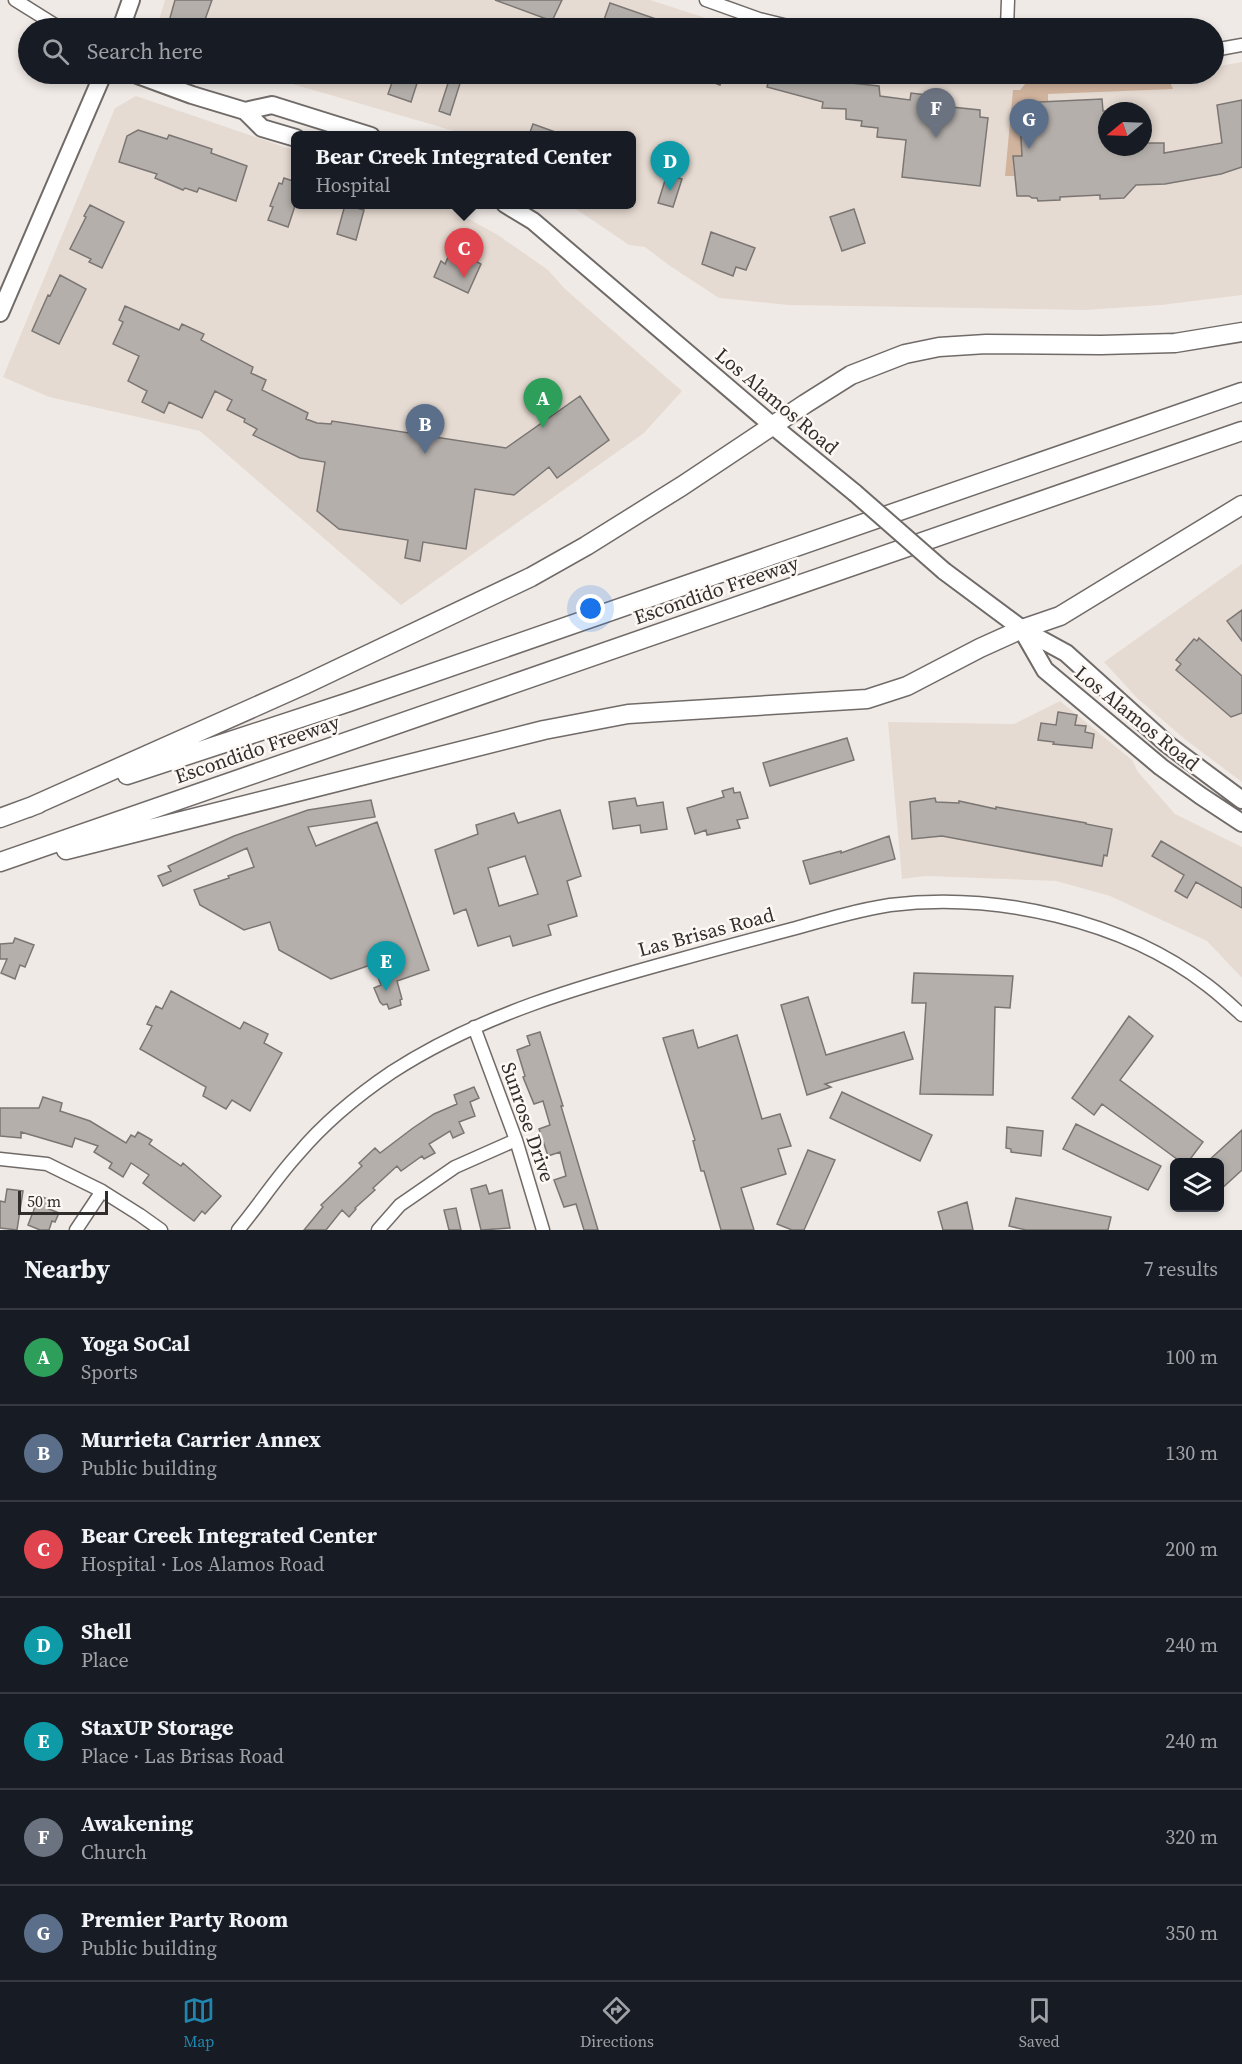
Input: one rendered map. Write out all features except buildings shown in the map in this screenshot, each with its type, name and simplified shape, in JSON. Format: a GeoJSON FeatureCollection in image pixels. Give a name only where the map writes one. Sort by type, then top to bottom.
{"type":"FeatureCollection","features":[{"type":"Feature","properties":{"kind":"highway"},"geometry":{"type":"LineString","coordinates":[[28,808],[303,685],[531,577],[615,528],[851,375],[905,354],[939,347],[986,344],[1175,343],[1242,332]]}},
{"type":"Feature","properties":{"kind":"highway","name":"Escondido Freeway"},"geometry":{"type":"LineString","coordinates":[[0,818],[360,698],[1242,392]]}},
{"type":"Feature","properties":{"kind":"highway","name":"Escondido Freeway"},"geometry":{"type":"LineString","coordinates":[[0,864],[1242,431]]}},
{"type":"Feature","properties":{"kind":"highway"},"geometry":{"type":"LineString","coordinates":[[0,864],[593,719],[628,714],[867,699],[907,686],[1022,629],[1060,616],[1242,505]]}},
{"type":"Feature","properties":{"kind":"main road"},"geometry":{"type":"LineString","coordinates":[[125,18],[131,0]]}},
{"type":"Feature","properties":{"kind":"main road"},"geometry":{"type":"LineString","coordinates":[[0,314],[99,84]]}},
{"type":"Feature","properties":{"kind":"main road"},"geometry":{"type":"LineString","coordinates":[[162,84],[245,111],[262,128],[291,137]]}},
{"type":"Feature","properties":{"kind":"main road"},"geometry":{"type":"LineString","coordinates":[[245,111],[272,105],[359,131]]}},
{"type":"Feature","properties":{"kind":"main road","name":"Los Alamos Road"},"geometry":{"type":"LineString","coordinates":[[513,209],[533,221],[944,571],[1022,629],[1066,653],[1167,744],[1242,801]]}},
{"type":"Feature","properties":{"kind":"main road","name":"Los Alamos Road"},"geometry":{"type":"LineString","coordinates":[[1022,629],[1045,670],[1161,767],[1242,823]]}},
{"type":"Feature","properties":{"kind":"main road"},"geometry":{"type":"LineString","coordinates":[[1174,776],[1180,768],[1231,802],[1242,801]]}},
{"type":"Feature","properties":{"kind":"street"},"geometry":{"type":"LineString","coordinates":[[15,0],[44,18]]}},
{"type":"Feature","properties":{"kind":"street"},"geometry":{"type":"LineString","coordinates":[[706,0],[756,18]]}},
{"type":"Feature","properties":{"kind":"street"},"geometry":{"type":"LineString","coordinates":[[1007,18],[1008,0]]}},
{"type":"Feature","properties":{"kind":"street"},"geometry":{"type":"LineString","coordinates":[[1224,48],[1242,45]]}},
{"type":"Feature","properties":{"kind":"street","name":"Las Brisas Road"},"geometry":{"type":"LineString","coordinates":[[238,1230],[297,1154],[328,1124],[391,1073],[440,1044],[511,1010],[644,969],[847,914],[891,905],[943,902],[1026,908],[1076,921],[1117,936],[1167,960],[1206,984],[1242,1015]]}},
{"type":"Feature","properties":{"kind":"street","name":"Sunrose Drive"},"geometry":{"type":"LineString","coordinates":[[474,1027],[516,1140],[543,1230]]}},
{"type":"Feature","properties":{"kind":"street"},"geometry":{"type":"LineString","coordinates":[[378,1230],[400,1205],[455,1167],[516,1140]]}},
{"type":"Feature","properties":{"kind":"street"},"geometry":{"type":"LineString","coordinates":[[0,1158],[47,1164],[102,1191],[161,1230]]}},
{"type":"Feature","properties":{"kind":"street"},"geometry":{"type":"LineString","coordinates":[[76,1230],[102,1191]]}},
{"type":"Feature","properties":{"kind":"shaded area"},"geometry":{"type":"Polygon","coordinates":[[[165,0],[650,0],[706,18],[160,18],[165,0]]]}},
{"type":"Feature","properties":{"kind":"shaded area"},"geometry":{"type":"Polygon","coordinates":[[[1242,62],[1242,295],[1161,305],[1085,310],[788,305],[719,298],[645,247],[629,245],[576,209],[636,209],[636,131],[454,131],[292,84],[1224,84],[1224,65],[1242,62]]]}},
{"type":"Feature","properties":{"kind":"shaded area"},"geometry":{"type":"Polygon","coordinates":[[[1025,84],[1171,84],[1173,89],[1048,94],[1048,101],[1019,103],[1022,156],[1013,157],[1014,176],[1005,176],[1013,90],[1020,90],[1025,84]]]}},
{"type":"Feature","properties":{"kind":"shaded area"},"geometry":{"type":"Polygon","coordinates":[[[136,96],[291,149],[291,209],[450,209],[498,235],[548,270],[565,289],[682,391],[644,433],[401,605],[200,431],[49,397],[3,377],[115,108],[136,96]]]}},
{"type":"Feature","properties":{"kind":"shaded area"},"geometry":{"type":"Polygon","coordinates":[[[1242,564],[1242,782],[1187,741],[1137,698],[1104,662],[1242,564]]]}},
{"type":"Feature","properties":{"kind":"shaded area"},"geometry":{"type":"Polygon","coordinates":[[[1060,701],[1132,760],[1138,772],[1175,814],[1242,847],[1242,978],[1207,941],[1110,896],[1056,881],[926,876],[902,879],[888,722],[1014,724],[1060,701]]]}},
{"type":"Feature","properties":{"kind":"place","name":"Awakening"},"geometry":{"type":"Point","coordinates":[936,138]}},
{"type":"Feature","properties":{"kind":"place","name":"Premier Party Room"},"geometry":{"type":"Point","coordinates":[1029,149]}},
{"type":"Feature","properties":{"kind":"place","name":"Shell"},"geometry":{"type":"Point","coordinates":[670,191]}},
{"type":"Feature","properties":{"kind":"place","name":"Bear Creek Integrated Center"},"geometry":{"type":"Point","coordinates":[464,278]}},
{"type":"Feature","properties":{"kind":"place","name":"Yoga SoCal"},"geometry":{"type":"Point","coordinates":[543,428]}},
{"type":"Feature","properties":{"kind":"place","name":"Murrieta Carrier Annex"},"geometry":{"type":"Point","coordinates":[425,454]}},
{"type":"Feature","properties":{"kind":"place","name":"StaxUP Storage"},"geometry":{"type":"Point","coordinates":[386,991]}}]}
